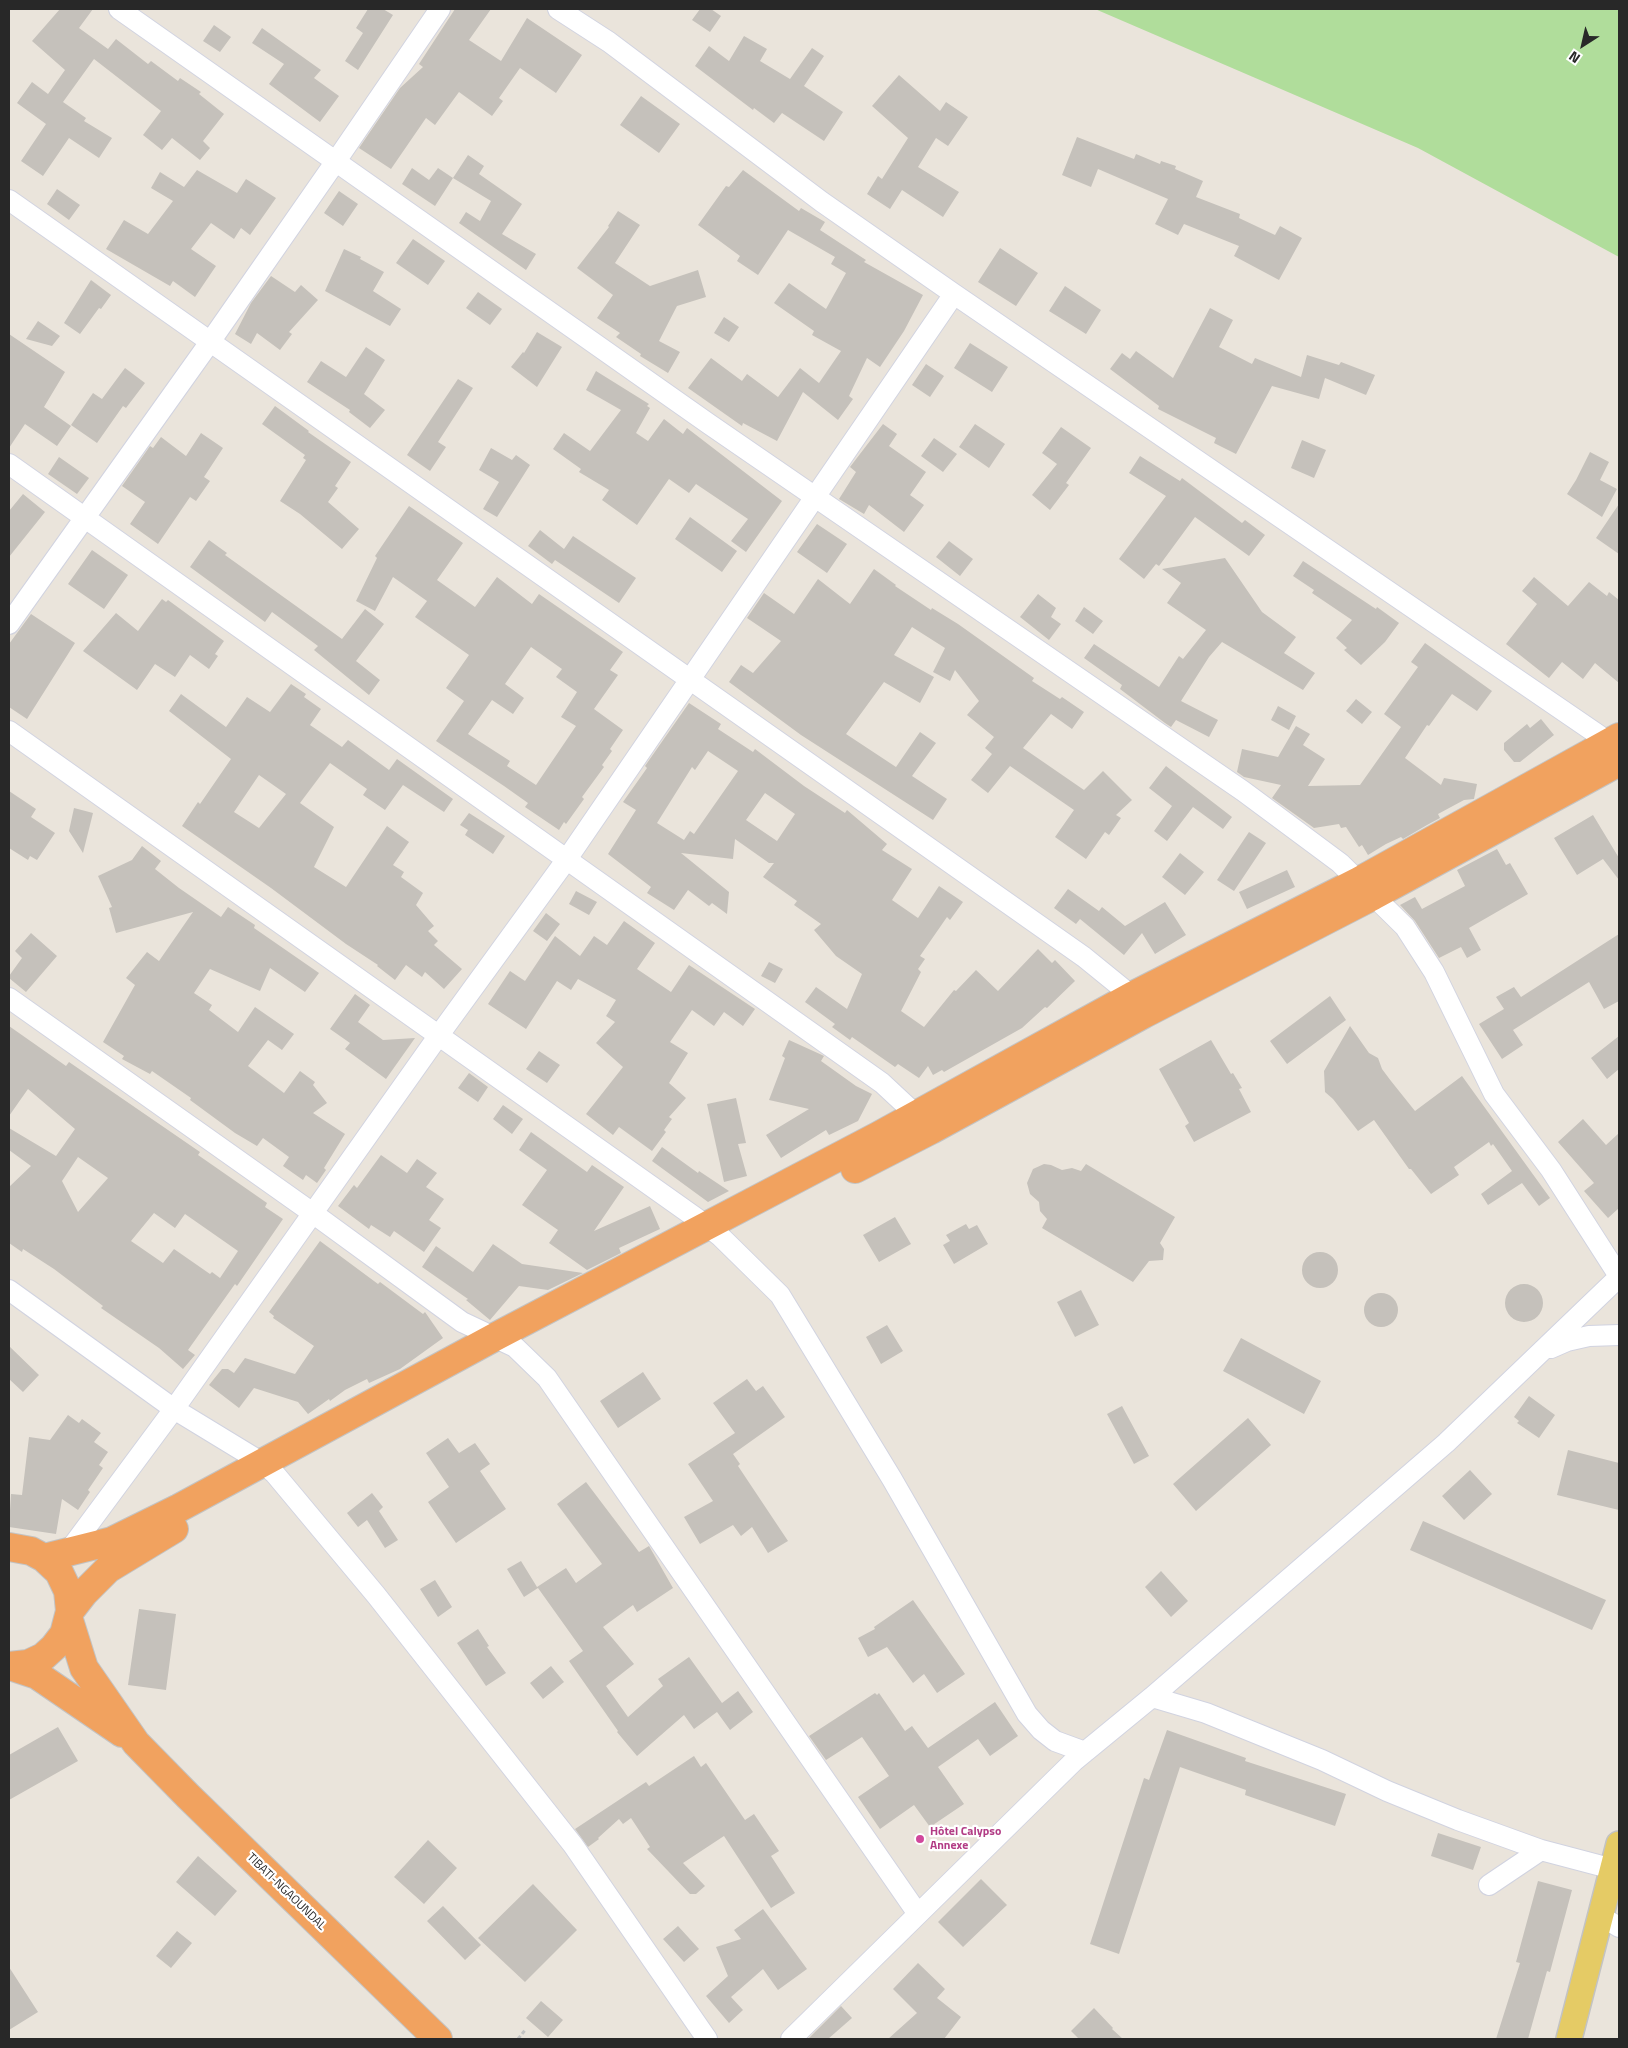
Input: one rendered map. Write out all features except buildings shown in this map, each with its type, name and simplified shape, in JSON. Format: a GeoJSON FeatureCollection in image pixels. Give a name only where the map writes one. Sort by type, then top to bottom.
{"type":"FeatureCollection","features":[{"type":"Feature","properties":{"kind":"highway"},"geometry":{"type":"LineString","coordinates":[[56,1555],[112,1541],[268,1468],[713,1231],[924,1122],[1138,1005],[1366,888],[1617,748]]}},
{"type":"Feature","properties":{"kind":"highway"},"geometry":{"type":"LineString","coordinates":[[70,1616],[84,1593],[108,1570],[268,1468]]}},
{"type":"Feature","properties":{"kind":"highway","name":"TIBATI-NGAOUNDAL"},"geometry":{"type":"LineString","coordinates":[[9,1548],[56,1555],[59,1572],[68,1591],[70,1616],[84,1668],[136,1743],[438,2039]]}},
{"type":"Feature","properties":{"kind":"highway","name":"TIBATI-NGAOUNDAL"},"geometry":{"type":"LineString","coordinates":[[11,1667],[28,1664],[42,1657],[54,1647],[64,1634],[70,1616]]}},
{"type":"Feature","properties":{"kind":"highway","name":"TIBATI-NGAOUNDAL"},"geometry":{"type":"LineString","coordinates":[[11,1667],[37,1675],[136,1743]]}},
{"type":"Feature","properties":{"kind":"main road"},"geometry":{"type":"LineString","coordinates":[[1569,2039],[1610,1922],[1613,1869],[1619,1844]]}},
{"type":"Feature","properties":{"kind":"street"},"geometry":{"type":"LineString","coordinates":[[119,9],[816,497],[1243,791],[1340,863],[1410,935],[1434,972],[1494,1094],[1551,1170],[1619,1276],[1543,1352],[1446,1443],[1152,1697],[1085,1752],[790,2039]]}},
{"type":"Feature","properties":{"kind":"street"},"geometry":{"type":"LineString","coordinates":[[9,624],[210,342],[440,9]]}},
{"type":"Feature","properties":{"kind":"street"},"geometry":{"type":"LineString","coordinates":[[558,9],[609,42],[822,202],[1617,748]]}},
{"type":"Feature","properties":{"kind":"street"},"geometry":{"type":"LineString","coordinates":[[9,200],[1084,957],[1138,1005]]}},
{"type":"Feature","properties":{"kind":"street"},"geometry":{"type":"LineString","coordinates":[[56,1555],[174,1409],[439,1035],[567,859],[954,294]]}},
{"type":"Feature","properties":{"kind":"street"},"geometry":{"type":"LineString","coordinates":[[9,464],[882,1083],[924,1122]]}},
{"type":"Feature","properties":{"kind":"street"},"geometry":{"type":"LineString","coordinates":[[9,731],[713,1231],[780,1295],[892,1479],[1027,1714],[1040,1730],[1055,1741],[1085,1752]]}},
{"type":"Feature","properties":{"kind":"street"},"geometry":{"type":"LineString","coordinates":[[9,998],[314,1214],[462,1322],[504,1342],[547,1378],[918,1914]]}},
{"type":"Feature","properties":{"kind":"street"},"geometry":{"type":"LineString","coordinates":[[9,1290],[174,1409],[268,1468],[376,1596],[573,1846],[707,2039]]}},
{"type":"Feature","properties":{"kind":"street"},"geometry":{"type":"LineString","coordinates":[[1543,1352],[1567,1341],[1589,1336],[1619,1335]]}},
{"type":"Feature","properties":{"kind":"street"},"geometry":{"type":"LineString","coordinates":[[1152,1697],[1206,1713],[1322,1760],[1386,1792],[1541,1850],[1613,1869]]}},
{"type":"Feature","properties":{"kind":"street"},"geometry":{"type":"LineString","coordinates":[[1489,1885],[1541,1850]]}},
{"type":"Feature","properties":{"kind":"path"},"geometry":{"type":"LineString","coordinates":[[518,2039],[526,2029]]}},
{"type":"Feature","properties":{"kind":"green space"},"geometry":{"type":"Polygon","coordinates":[[[1095,9],[1619,9],[1619,257],[1418,148],[1095,9]]]}},
{"type":"Feature","properties":{"kind":"place","name":"Hôtel Calypso Annexe"},"geometry":{"type":"Point","coordinates":[920,1839]}}]}
